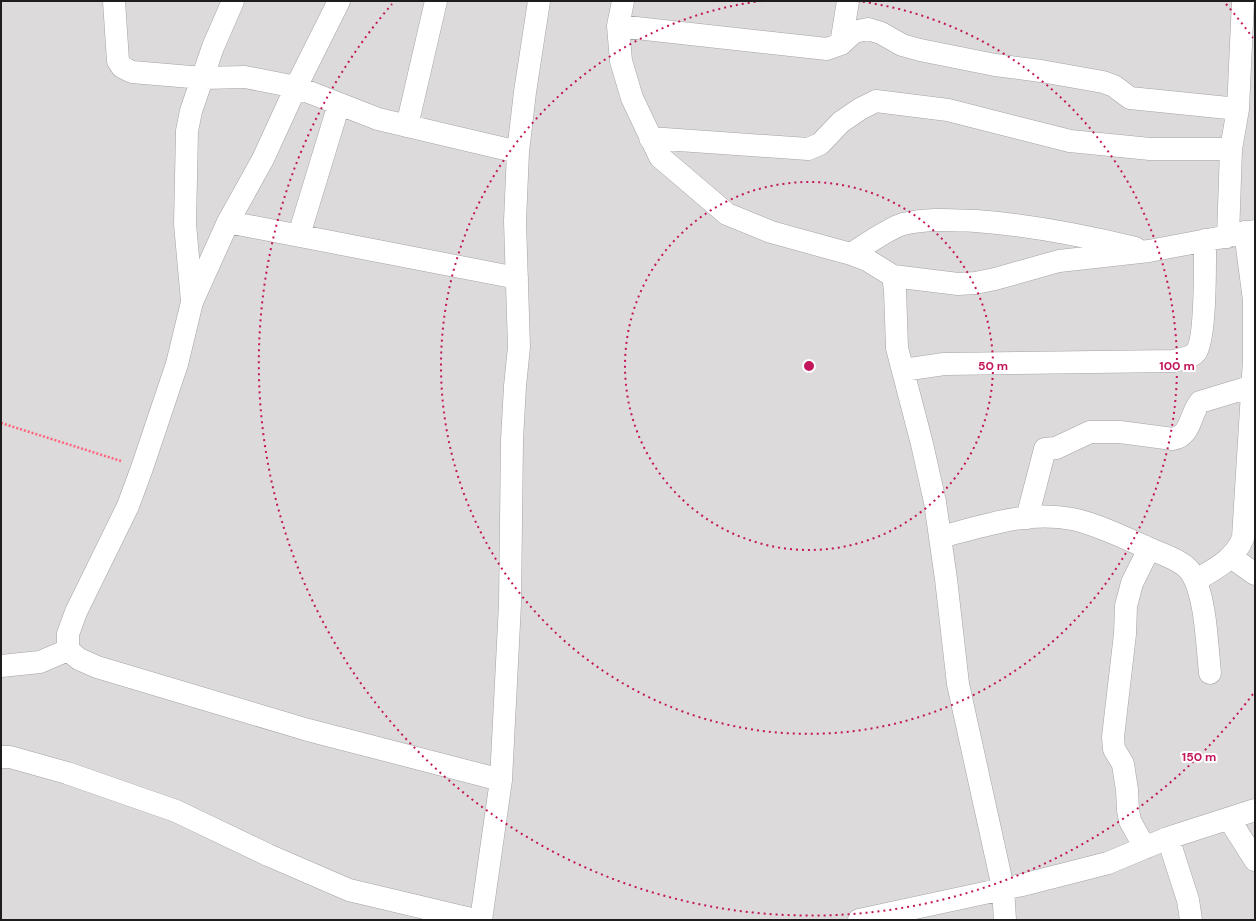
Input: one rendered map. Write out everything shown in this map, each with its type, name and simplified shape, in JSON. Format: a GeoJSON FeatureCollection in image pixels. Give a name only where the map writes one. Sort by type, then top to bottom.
{"type":"FeatureCollection","features":[{"type":"Feature","properties":{"kind":"street"},"geometry":{"type":"LineString","coordinates":[[114,1],[118,61],[122,67],[132,72],[203,78],[245,77],[296,87],[378,119],[518,152]]}},
{"type":"Feature","properties":{"kind":"street"},"geometry":{"type":"LineString","coordinates":[[192,302],[185,224],[187,131],[191,111],[220,27],[233,1]]}},
{"type":"Feature","properties":{"kind":"street"},"geometry":{"type":"LineString","coordinates":[[68,650],[68,634],[76,612],[128,506],[142,468],[177,364],[192,302],[228,222],[263,159],[296,87],[339,1]]}},
{"type":"Feature","properties":{"kind":"street"},"geometry":{"type":"LineString","coordinates":[[407,126],[436,1]]}},
{"type":"Feature","properties":{"kind":"street"},"geometry":{"type":"LineString","coordinates":[[481,920],[500,780],[510,604],[514,386],[519,347],[515,221],[518,152],[525,92],[539,1]]}},
{"type":"Feature","properties":{"kind":"street"},"geometry":{"type":"LineString","coordinates":[[623,1],[618,26],[621,61],[632,98],[660,157],[727,214],[771,232],[851,254],[866,260],[893,276],[964,284],[995,279],[1059,261],[1149,252],[1242,233]]}},
{"type":"Feature","properties":{"kind":"street"},"geometry":{"type":"LineString","coordinates":[[841,44],[848,1]]}},
{"type":"Feature","properties":{"kind":"street"},"geometry":{"type":"LineString","coordinates":[[1196,580],[1231,557],[1239,549],[1243,538],[1253,386],[1254,300],[1242,233],[1231,150],[1244,101],[1243,1]]}},
{"type":"Feature","properties":{"kind":"street"},"geometry":{"type":"LineString","coordinates":[[618,26],[827,49],[841,44],[854,32],[868,29],[881,33],[902,45],[920,50],[996,65],[1103,82],[1114,86],[1125,96],[1130,98],[1244,101]]}},
{"type":"Feature","properties":{"kind":"street"},"geometry":{"type":"LineString","coordinates":[[650,138],[808,149],[820,144],[842,122],[860,108],[876,101],[948,110],[1070,142],[1150,149],[1231,150]]}},
{"type":"Feature","properties":{"kind":"street"},"geometry":{"type":"LineString","coordinates":[[299,236],[339,104]]}},
{"type":"Feature","properties":{"kind":"street"},"geometry":{"type":"LineString","coordinates":[[851,254],[902,225],[922,220],[943,219],[1014,224],[1099,239],[1149,252]]}},
{"type":"Feature","properties":{"kind":"street"},"geometry":{"type":"LineString","coordinates":[[228,222],[517,278]]}},
{"type":"Feature","properties":{"kind":"street"},"geometry":{"type":"LineString","coordinates":[[903,370],[944,364],[1174,361],[1188,357],[1197,351],[1202,333],[1205,240]]}},
{"type":"Feature","properties":{"kind":"street"},"geometry":{"type":"LineString","coordinates":[[893,276],[895,290],[897,348],[924,451],[935,502],[941,537],[958,684],[1003,888],[1005,920]]}},
{"type":"Feature","properties":{"kind":"street"},"geometry":{"type":"LineString","coordinates":[[1027,518],[1045,449],[1056,448],[1090,432],[1120,432],[1173,439],[1179,438],[1186,430],[1200,402],[1253,386]]}},
{"type":"Feature","properties":{"kind":"street"},"geometry":{"type":"LineString","coordinates":[[941,537],[1002,521],[1050,516],[1072,519],[1093,525],[1172,559],[1187,568],[1196,580],[1201,599],[1210,672]]}},
{"type":"Feature","properties":{"kind":"street"},"geometry":{"type":"LineString","coordinates":[[1145,848],[1130,821],[1123,764],[1114,749],[1114,737],[1125,634],[1126,606],[1132,583],[1149,549]]}},
{"type":"Feature","properties":{"kind":"street"},"geometry":{"type":"LineString","coordinates":[[1231,557],[1255,574]]}},
{"type":"Feature","properties":{"kind":"street"},"geometry":{"type":"LineString","coordinates":[[68,650],[79,659],[105,669],[308,730],[500,780]]}},
{"type":"Feature","properties":{"kind":"street"},"geometry":{"type":"LineString","coordinates":[[1,666],[40,662],[68,650]]}},
{"type":"Feature","properties":{"kind":"street"},"geometry":{"type":"LineString","coordinates":[[1,757],[10,757],[67,773],[156,803],[348,890],[475,920]]}},
{"type":"Feature","properties":{"kind":"street"},"geometry":{"type":"LineString","coordinates":[[859,920],[1022,885],[1108,863],[1168,838],[1243,814],[1255,794]]}},
{"type":"Feature","properties":{"kind":"street"},"geometry":{"type":"LineString","coordinates":[[1243,814],[1255,860]]}},
{"type":"Feature","properties":{"kind":"street"},"geometry":{"type":"LineString","coordinates":[[1168,838],[1188,900],[1191,920]]}},
{"type":"Feature","properties":{"kind":"path"},"geometry":{"type":"LineString","coordinates":[[1,423],[41,434],[142,468]]}},
{"type":"Feature","properties":{"kind":"shaded area"},"geometry":{"type":"Polygon","coordinates":[[[1,1],[1255,1],[1255,920],[1,920],[1,1]]]}}]}
